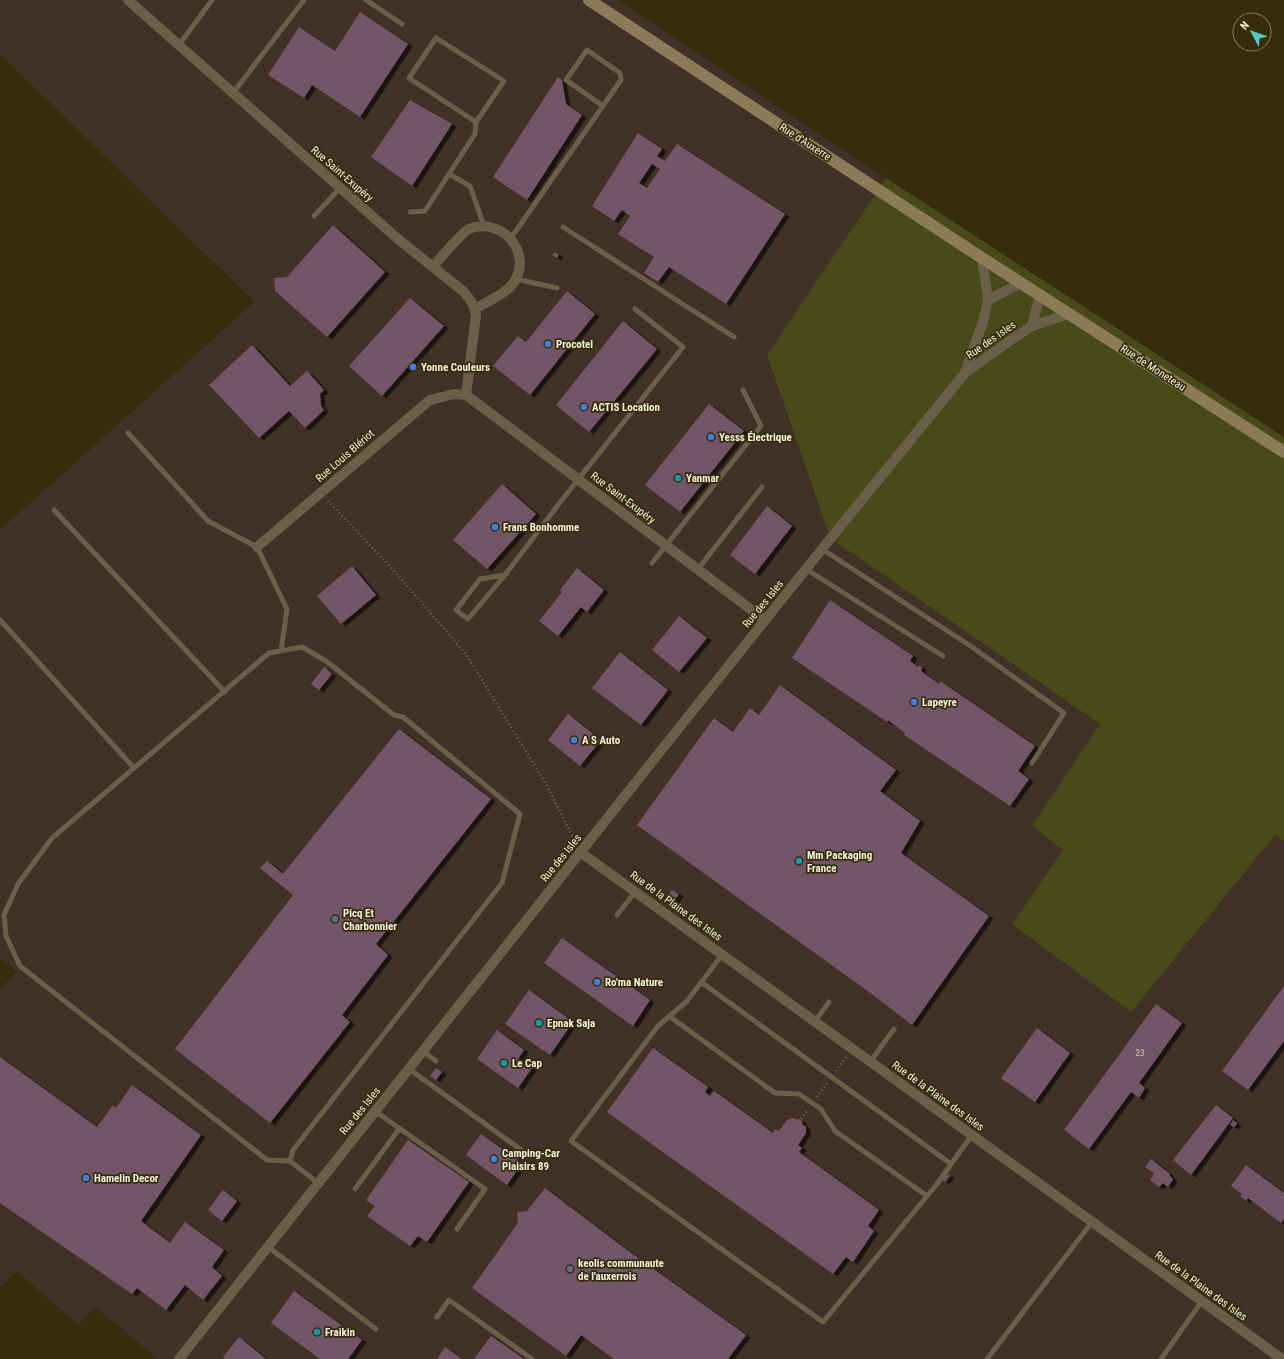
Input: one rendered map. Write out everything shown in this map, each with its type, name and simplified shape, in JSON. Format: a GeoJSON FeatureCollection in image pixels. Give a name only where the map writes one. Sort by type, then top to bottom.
{"type":"FeatureCollection","features":[{"type":"Feature","properties":{"kind":"main road","name":"Rue d'Auxerre"},"geometry":{"type":"LineString","coordinates":[[589,0],[1021,283]]}},
{"type":"Feature","properties":{"kind":"main road","name":"Rue de Moneteau"},"geometry":{"type":"LineString","coordinates":[[1021,283],[1284,452]]}},
{"type":"Feature","properties":{"kind":"street","name":"Rue Saint-Exupéry"},"geometry":{"type":"LineString","coordinates":[[128,0],[398,239],[463,291],[475,309]]}},
{"type":"Feature","properties":{"kind":"street"},"geometry":{"type":"LineString","coordinates":[[433,266],[467,229],[484,226],[498,229],[511,238],[518,250],[520,258],[519,269],[516,279],[508,290],[475,309],[476,315],[466,395]]}},
{"type":"Feature","properties":{"kind":"street","name":"Rue des Isles"},"geometry":{"type":"LineString","coordinates":[[965,373],[983,322],[988,300],[982,258]]}},
{"type":"Feature","properties":{"kind":"street"},"geometry":{"type":"LineString","coordinates":[[988,300],[1021,283]]}},
{"type":"Feature","properties":{"kind":"street","name":"Rue des Isles"},"geometry":{"type":"LineString","coordinates":[[1032,326],[1040,296]]}},
{"type":"Feature","properties":{"kind":"street","name":"Rue des Isles"},"geometry":{"type":"LineString","coordinates":[[179,1359],[580,852],[965,373],[1032,326],[1069,314]]}},
{"type":"Feature","properties":{"kind":"street","name":"Rue Louis Blériot"},"geometry":{"type":"LineString","coordinates":[[257,547],[430,400],[454,394],[466,395]]}},
{"type":"Feature","properties":{"kind":"street","name":"Rue Saint-Exupéry"},"geometry":{"type":"LineString","coordinates":[[466,395],[765,620]]}},
{"type":"Feature","properties":{"kind":"street","name":"Rue de la Plaine des Isles"},"geometry":{"type":"LineString","coordinates":[[580,852],[1282,1359]]}},
{"type":"Feature","properties":{"kind":"lane"},"geometry":{"type":"LineString","coordinates":[[178,45],[212,0]]}},
{"type":"Feature","properties":{"kind":"lane"},"geometry":{"type":"LineString","coordinates":[[233,94],[304,0]]}},
{"type":"Feature","properties":{"kind":"lane"},"geometry":{"type":"LineString","coordinates":[[366,0],[402,24]]}},
{"type":"Feature","properties":{"kind":"lane"},"geometry":{"type":"LineString","coordinates":[[410,212],[425,211],[474,134],[476,122],[504,81],[436,38],[409,78],[476,122]]}},
{"type":"Feature","properties":{"kind":"lane"},"geometry":{"type":"LineString","coordinates":[[511,238],[603,106],[621,80],[620,73],[587,50],[566,80],[603,106]]}},
{"type":"Feature","properties":{"kind":"lane"},"geometry":{"type":"LineString","coordinates":[[449,174],[470,186],[484,226]]}},
{"type":"Feature","properties":{"kind":"lane"},"geometry":{"type":"LineString","coordinates":[[314,216],[340,188]]}},
{"type":"Feature","properties":{"kind":"lane"},"geometry":{"type":"LineString","coordinates":[[563,227],[734,337]]}},
{"type":"Feature","properties":{"kind":"lane"},"geometry":{"type":"LineString","coordinates":[[516,279],[557,288]]}},
{"type":"Feature","properties":{"kind":"lane"},"geometry":{"type":"LineString","coordinates":[[505,575],[480,579],[456,610],[468,619],[505,575],[683,347],[635,309]]}},
{"type":"Feature","properties":{"kind":"lane"},"geometry":{"type":"LineString","coordinates":[[652,563],[761,426],[743,390]]}},
{"type":"Feature","properties":{"kind":"lane"},"geometry":{"type":"LineString","coordinates":[[128,433],[208,521],[257,547],[287,609],[281,651]]}},
{"type":"Feature","properties":{"kind":"lane"},"geometry":{"type":"LineString","coordinates":[[698,569],[762,488]]}},
{"type":"Feature","properties":{"kind":"lane"},"geometry":{"type":"LineString","coordinates":[[54,510],[224,692]]}},
{"type":"Feature","properties":{"kind":"lane"},"geometry":{"type":"LineString","coordinates":[[822,549],[972,647],[1064,713],[1032,763]]}},
{"type":"Feature","properties":{"kind":"lane"},"geometry":{"type":"LineString","coordinates":[[806,569],[943,656]]}},
{"type":"Feature","properties":{"kind":"lane"},"geometry":{"type":"LineString","coordinates":[[0,620],[134,768]]}},
{"type":"Feature","properties":{"kind":"lane"},"geometry":{"type":"LineString","coordinates":[[290,1161],[293,1150],[502,883],[520,814],[403,717],[394,715],[326,660],[302,647],[269,653],[52,838],[18,884],[4,915],[6,936],[20,966],[268,1160],[290,1161],[318,1183]]}},
{"type":"Feature","properties":{"kind":"lane"},"geometry":{"type":"LineString","coordinates":[[618,915],[635,892]]}},
{"type":"Feature","properties":{"kind":"lane"},"geometry":{"type":"LineString","coordinates":[[722,954],[687,1001],[658,1026],[571,1142],[823,1322],[927,1196],[972,1135]]}},
{"type":"Feature","properties":{"kind":"lane"},"geometry":{"type":"LineString","coordinates":[[702,982],[952,1164]]}},
{"type":"Feature","properties":{"kind":"lane"},"geometry":{"type":"LineString","coordinates":[[814,1021],[830,1002]]}},
{"type":"Feature","properties":{"kind":"lane"},"geometry":{"type":"LineString","coordinates":[[670,1016],[775,1093],[799,1094],[821,1109],[835,1131],[927,1196]]}},
{"type":"Feature","properties":{"kind":"lane"},"geometry":{"type":"LineString","coordinates":[[870,1062],[894,1029]]}},
{"type":"Feature","properties":{"kind":"lane"},"geometry":{"type":"LineString","coordinates":[[423,1051],[436,1061]]}},
{"type":"Feature","properties":{"kind":"lane"},"geometry":{"type":"LineString","coordinates":[[409,1069],[524,1152]]}},
{"type":"Feature","properties":{"kind":"lane"},"geometry":{"type":"LineString","coordinates":[[375,1111],[485,1189],[457,1229]]}},
{"type":"Feature","properties":{"kind":"lane"},"geometry":{"type":"LineString","coordinates":[[354,1189],[399,1129]]}},
{"type":"Feature","properties":{"kind":"lane"},"geometry":{"type":"LineString","coordinates":[[988,1359],[1092,1222]]}},
{"type":"Feature","properties":{"kind":"lane"},"geometry":{"type":"LineString","coordinates":[[267,1246],[376,1329]]}},
{"type":"Feature","properties":{"kind":"lane"},"geometry":{"type":"LineString","coordinates":[[437,1316],[449,1300],[532,1359]]}},
{"type":"Feature","properties":{"kind":"lane"},"geometry":{"type":"LineString","coordinates":[[1161,1359],[1202,1301]]}},
{"type":"Feature","properties":{"kind":"path"},"geometry":{"type":"LineString","coordinates":[[320,493],[389,565],[466,654],[546,784],[580,852]]}},
{"type":"Feature","properties":{"kind":"shaded area"},"geometry":{"type":"Polygon","coordinates":[[[0,0],[617,0],[886,178],[767,355],[830,538],[1101,724],[1032,826],[1063,850],[1012,924],[1275,835],[1284,841],[1284,1359],[158,1359],[95,1307],[78,1325],[17,1271],[0,1287],[0,989],[17,971],[0,959],[0,530],[254,302],[0,54],[0,0]]]}},
{"type":"Feature","properties":{"kind":"shaded area"},"geometry":{"type":"Polygon","coordinates":[[[886,178],[1284,437],[1284,841],[1275,835],[1131,1012],[1012,924],[1063,850],[1032,826],[1100,724],[830,538],[767,355],[886,178]]]}},
{"type":"Feature","properties":{"kind":"building"},"geometry":{"type":"Polygon","coordinates":[[[360,12],[408,44],[360,117],[312,85],[304,98],[268,75],[299,27],[335,51],[360,12]]]}},
{"type":"Feature","properties":{"kind":"building"},"geometry":{"type":"Polygon","coordinates":[[[558,77],[562,80],[566,104],[582,115],[527,200],[493,177],[558,77]]]}},
{"type":"Feature","properties":{"kind":"building"},"geometry":{"type":"Polygon","coordinates":[[[410,100],[452,124],[412,186],[371,157],[410,100]]]}},
{"type":"Feature","properties":{"kind":"building"},"geometry":{"type":"Polygon","coordinates":[[[638,133],[662,149],[657,156],[665,161],[677,144],[785,214],[726,304],[669,267],[658,282],[644,273],[654,257],[618,234],[630,216],[622,210],[614,221],[592,206],[638,133]],[[652,164],[639,183],[647,188],[660,169],[652,164]]]}},
{"type":"Feature","properties":{"kind":"building"},"geometry":{"type":"Polygon","coordinates":[[[333,225],[385,272],[327,337],[275,291],[274,278],[287,277],[333,225]]]}},
{"type":"Feature","properties":{"kind":"building"},"geometry":{"type":"Polygon","coordinates":[[[555,252],[559,255],[557,258],[552,255],[555,252]]]}},
{"type":"Feature","properties":{"kind":"building","name":"Procotel"},"geometry":{"type":"Polygon","coordinates":[[[567,291],[595,314],[530,395],[493,366],[518,336],[526,342],[567,291]]]}},
{"type":"Feature","properties":{"kind":"building"},"geometry":{"type":"Polygon","coordinates":[[[410,298],[444,326],[382,396],[349,366],[410,298]]]}},
{"type":"Feature","properties":{"kind":"building"},"geometry":{"type":"Polygon","coordinates":[[[623,321],[657,349],[589,432],[556,405],[623,321]]]}},
{"type":"Feature","properties":{"kind":"building"},"geometry":{"type":"Polygon","coordinates":[[[252,345],[290,386],[307,371],[324,390],[320,394],[321,406],[324,410],[305,428],[289,411],[259,438],[209,385],[252,345]]]}},
{"type":"Feature","properties":{"kind":"building"},"geometry":{"type":"Polygon","coordinates":[[[709,404],[744,431],[680,512],[645,485],[709,404]]]}},
{"type":"Feature","properties":{"kind":"building","name":"Frans Bonhomme"},"geometry":{"type":"Polygon","coordinates":[[[502,484],[536,514],[487,569],[453,540],[502,484]]]}},
{"type":"Feature","properties":{"kind":"building"},"geometry":{"type":"Polygon","coordinates":[[[767,506],[792,526],[755,574],[730,555],[767,506]]]}},
{"type":"Feature","properties":{"kind":"building"},"geometry":{"type":"Polygon","coordinates":[[[352,566],[376,595],[341,624],[317,596],[352,566]]]}},
{"type":"Feature","properties":{"kind":"building"},"geometry":{"type":"Polygon","coordinates":[[[577,568],[604,590],[587,612],[581,607],[558,636],[539,621],[562,592],[560,590],[577,568]]]}},
{"type":"Feature","properties":{"kind":"building","name":"Lapeyre"},"geometry":{"type":"Polygon","coordinates":[[[830,600],[913,656],[910,661],[918,667],[919,665],[922,667],[921,671],[939,684],[940,681],[1035,746],[1018,771],[1029,779],[1010,806],[904,735],[905,733],[888,720],[887,722],[792,658],[830,600]]]}},
{"type":"Feature","properties":{"kind":"building"},"geometry":{"type":"Polygon","coordinates":[[[679,616],[707,638],[679,672],[652,650],[679,616]]]}},
{"type":"Feature","properties":{"kind":"building"},"geometry":{"type":"Polygon","coordinates":[[[620,652],[668,690],[641,725],[592,688],[620,652]]]}},
{"type":"Feature","properties":{"kind":"building"},"geometry":{"type":"Polygon","coordinates":[[[324,667],[332,674],[319,690],[311,684],[324,667]]]}},
{"type":"Feature","properties":{"kind":"building","name":"Mm Packaging France"},"geometry":{"type":"Polygon","coordinates":[[[780,685],[896,770],[880,791],[920,821],[901,853],[989,916],[912,1025],[869,992],[637,825],[714,718],[733,732],[750,708],[759,715],[780,685]]]}},
{"type":"Feature","properties":{"kind":"building","name":"A S Auto"},"geometry":{"type":"Polygon","coordinates":[[[568,714],[601,740],[580,766],[548,740],[568,714]]]}},
{"type":"Feature","properties":{"kind":"building","name":"Picq Et Charbonnier"},"geometry":{"type":"Polygon","coordinates":[[[399,729],[491,799],[376,944],[388,955],[342,1015],[350,1022],[270,1123],[175,1049],[293,895],[260,868],[267,861],[283,874],[399,729]]]}},
{"type":"Feature","properties":{"kind":"building"},"geometry":{"type":"Polygon","coordinates":[[[672,890],[679,894],[672,904],[665,899],[672,890]]]}},
{"type":"Feature","properties":{"kind":"building","name":"Ro'ma Nature"},"geometry":{"type":"Polygon","coordinates":[[[562,938],[650,1000],[633,1026],[544,963],[562,938]]]}},
{"type":"Feature","properties":{"kind":"building"},"geometry":{"type":"Polygon","coordinates":[[[1284,986],[1284,1041],[1248,1090],[1222,1071],[1284,986]]]}},
{"type":"Feature","properties":{"kind":"building","name":"Epnak Saja"},"geometry":{"type":"Polygon","coordinates":[[[529,990],[573,1022],[550,1055],[505,1024],[529,990]]]}},
{"type":"Feature","properties":{"kind":"building"},"geometry":{"type":"Polygon","coordinates":[[[1156,1004],[1182,1023],[1139,1083],[1145,1088],[1139,1098],[1131,1092],[1089,1149],[1064,1130],[1156,1004]]]}},
{"type":"Feature","properties":{"kind":"building"},"geometry":{"type":"Polygon","coordinates":[[[1037,1028],[1070,1053],[1035,1102],[1001,1078],[1037,1028]]]}},
{"type":"Feature","properties":{"kind":"building","name":"Le Cap"},"geometry":{"type":"Polygon","coordinates":[[[497,1030],[524,1050],[518,1059],[532,1068],[518,1088],[477,1059],[497,1030]]]}},
{"type":"Feature","properties":{"kind":"building"},"geometry":{"type":"Polygon","coordinates":[[[653,1048],[708,1087],[705,1092],[710,1096],[714,1091],[773,1133],[775,1129],[779,1131],[787,1120],[793,1118],[802,1121],[802,1124],[806,1127],[806,1133],[798,1145],[802,1148],[799,1152],[879,1210],[868,1226],[874,1231],[853,1262],[846,1257],[833,1274],[607,1112],[653,1048]]]}},
{"type":"Feature","properties":{"kind":"building","name":"Hamelin Decor"},"geometry":{"type":"Polygon","coordinates":[[[0,1057],[97,1127],[113,1105],[116,1108],[132,1085],[201,1135],[141,1221],[170,1243],[185,1222],[224,1250],[212,1267],[222,1276],[203,1300],[185,1285],[166,1310],[137,1288],[132,1294],[0,1203],[0,1057]]]}},
{"type":"Feature","properties":{"kind":"building"},"geometry":{"type":"Polygon","coordinates":[[[436,1068],[442,1072],[436,1080],[430,1076],[436,1068]]]}},
{"type":"Feature","properties":{"kind":"building"},"geometry":{"type":"Polygon","coordinates":[[[1216,1105],[1233,1118],[1191,1175],[1173,1160],[1216,1105]]]}},
{"type":"Feature","properties":{"kind":"building"},"geometry":{"type":"Polygon","coordinates":[[[1233,1120],[1237,1123],[1234,1127],[1230,1125],[1233,1120]]]}},
{"type":"Feature","properties":{"kind":"building","name":"Camping-Car Plaisirs 89"},"geometry":{"type":"Polygon","coordinates":[[[481,1134],[522,1163],[507,1185],[466,1155],[481,1134]]]}},
{"type":"Feature","properties":{"kind":"building"},"geometry":{"type":"Polygon","coordinates":[[[408,1140],[469,1182],[427,1242],[418,1236],[410,1246],[367,1216],[375,1206],[366,1200],[408,1140]]]}},
{"type":"Feature","properties":{"kind":"building"},"geometry":{"type":"Polygon","coordinates":[[[1151,1159],[1170,1174],[1169,1175],[1173,1179],[1168,1187],[1163,1183],[1159,1187],[1150,1180],[1154,1173],[1145,1167],[1151,1159]]]}},
{"type":"Feature","properties":{"kind":"building"},"geometry":{"type":"Polygon","coordinates":[[[1246,1165],[1284,1193],[1284,1219],[1281,1223],[1248,1198],[1246,1201],[1240,1196],[1242,1194],[1231,1186],[1246,1165]]]}},
{"type":"Feature","properties":{"kind":"building"},"geometry":{"type":"Polygon","coordinates":[[[946,1174],[950,1175],[945,1182],[942,1180],[946,1174]]]}},
{"type":"Feature","properties":{"kind":"building","name":"keolis communaute de l'auxerrois"},"geometry":{"type":"Polygon","coordinates":[[[545,1188],[627,1250],[746,1335],[728,1359],[614,1359],[581,1335],[566,1356],[472,1288],[518,1223],[517,1212],[527,1211],[545,1188]]]}},
{"type":"Feature","properties":{"kind":"building"},"geometry":{"type":"Polygon","coordinates":[[[223,1190],[237,1201],[222,1221],[208,1210],[223,1190]]]}},
{"type":"Feature","properties":{"kind":"building","name":"Fraikin"},"geometry":{"type":"Polygon","coordinates":[[[294,1291],[362,1340],[348,1359],[320,1359],[271,1323],[294,1291]]]}},
{"type":"Feature","properties":{"kind":"building"},"geometry":{"type":"Polygon","coordinates":[[[491,1336],[524,1359],[474,1359],[491,1336]]]}},
{"type":"Feature","properties":{"kind":"building"},"geometry":{"type":"Polygon","coordinates":[[[239,1337],[266,1359],[225,1359],[223,1357],[239,1337]]]}},
{"type":"Feature","properties":{"kind":"building"},"geometry":{"type":"Polygon","coordinates":[[[445,1347],[462,1359],[437,1359],[445,1347]]]}},
{"type":"Feature","properties":{"kind":"place","name":"Procotel"},"geometry":{"type":"Point","coordinates":[548,344]}},
{"type":"Feature","properties":{"kind":"place","name":"Yonne Couleurs"},"geometry":{"type":"Point","coordinates":[413,367]}},
{"type":"Feature","properties":{"kind":"place","name":"ACTIS Location"},"geometry":{"type":"Point","coordinates":[584,407]}},
{"type":"Feature","properties":{"kind":"place","name":"Yesss Électrique"},"geometry":{"type":"Point","coordinates":[711,437]}},
{"type":"Feature","properties":{"kind":"place","name":"Yanmar"},"geometry":{"type":"Point","coordinates":[678,478]}},
{"type":"Feature","properties":{"kind":"place","name":"Frans Bonhomme"},"geometry":{"type":"Point","coordinates":[495,527]}},
{"type":"Feature","properties":{"kind":"place","name":"Lapeyre"},"geometry":{"type":"Point","coordinates":[914,702]}},
{"type":"Feature","properties":{"kind":"place","name":"A S Auto"},"geometry":{"type":"Point","coordinates":[574,740]}},
{"type":"Feature","properties":{"kind":"place","name":"Mm Packaging France"},"geometry":{"type":"Point","coordinates":[799,861]}},
{"type":"Feature","properties":{"kind":"place","name":"Picq Et Charbonnier"},"geometry":{"type":"Point","coordinates":[335,919]}},
{"type":"Feature","properties":{"kind":"place","name":"Ro'ma Nature"},"geometry":{"type":"Point","coordinates":[597,982]}},
{"type":"Feature","properties":{"kind":"place","name":"Epnak Saja"},"geometry":{"type":"Point","coordinates":[539,1023]}},
{"type":"Feature","properties":{"kind":"place","name":"Le Cap"},"geometry":{"type":"Point","coordinates":[504,1063]}},
{"type":"Feature","properties":{"kind":"place","name":"Camping-Car Plaisirs 89"},"geometry":{"type":"Point","coordinates":[494,1159]}},
{"type":"Feature","properties":{"kind":"place","name":"Hamelin Decor"},"geometry":{"type":"Point","coordinates":[86,1178]}},
{"type":"Feature","properties":{"kind":"place","name":"keolis communaute de l'auxerrois"},"geometry":{"type":"Point","coordinates":[570,1269]}},
{"type":"Feature","properties":{"kind":"place","name":"Fraikin"},"geometry":{"type":"Point","coordinates":[317,1332]}}]}
